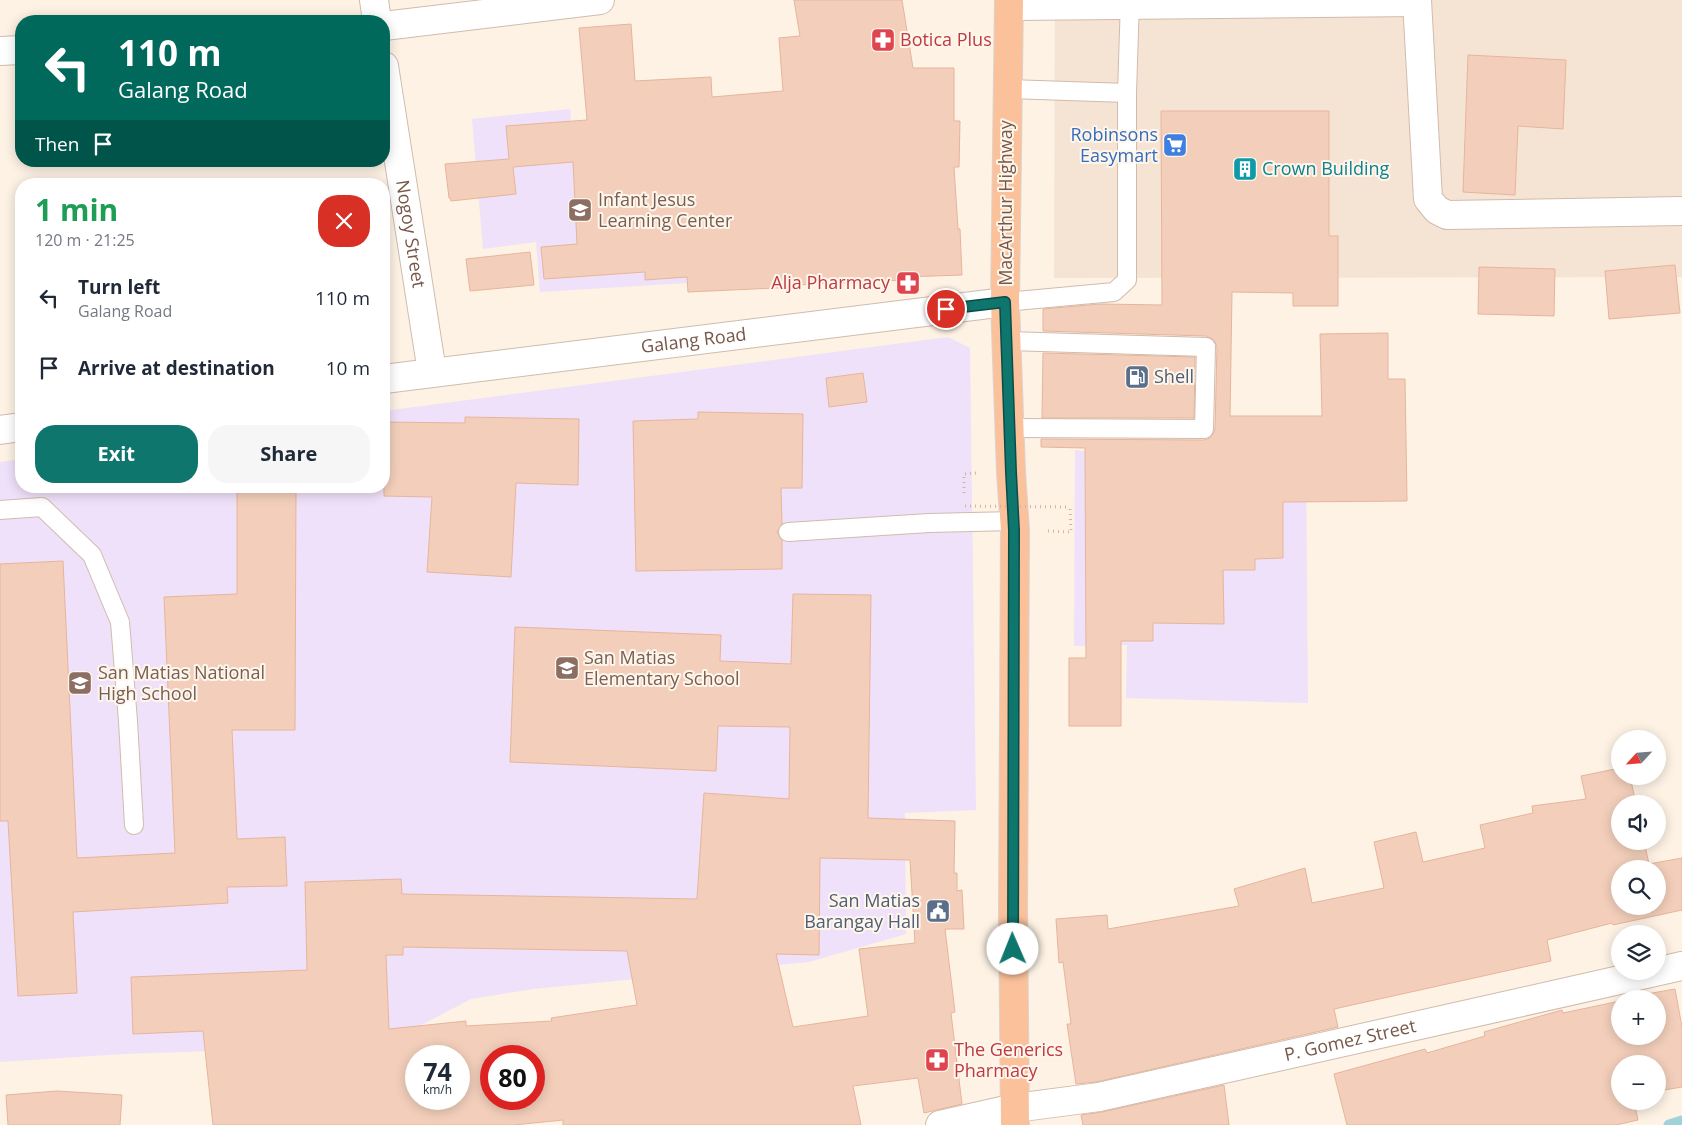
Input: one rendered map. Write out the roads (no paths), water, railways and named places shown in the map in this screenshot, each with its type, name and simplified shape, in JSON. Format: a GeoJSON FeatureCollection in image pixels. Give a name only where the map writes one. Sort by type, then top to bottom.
{"type":"FeatureCollection","features":[{"type":"Feature","properties":{"kind":"highway","name":"MacArthur Highway"},"geometry":{"type":"LineString","coordinates":[[1009,3],[1005,302],[1014,521],[1013,910],[1015,1116]]}},
{"type":"Feature","properties":{"kind":"street"},"geometry":{"type":"LineString","coordinates":[[374,0],[376,15]]}},
{"type":"Feature","properties":{"kind":"street"},"geometry":{"type":"LineString","coordinates":[[390,25],[600,0]]}},
{"type":"Feature","properties":{"kind":"street"},"geometry":{"type":"LineString","coordinates":[[1009,3],[1417,1],[1428,199],[1437,210],[1447,215],[1682,211]]}},
{"type":"Feature","properties":{"kind":"street"},"geometry":{"type":"LineString","coordinates":[[0,52],[15,51]]}},
{"type":"Feature","properties":{"kind":"street","name":"Nogoy Street"},"geometry":{"type":"LineString","coordinates":[[390,104],[432,372]]}},
{"type":"Feature","properties":{"kind":"street","name":"Galang Road"},"geometry":{"type":"LineString","coordinates":[[390,378],[1005,302]]}},
{"type":"Feature","properties":{"kind":"street"},"geometry":{"type":"LineString","coordinates":[[0,430],[15,429]]}},
{"type":"Feature","properties":{"kind":"street","name":"P. Gomez Street"},"geometry":{"type":"LineString","coordinates":[[940,1125],[1015,1116],[1099,1098],[1682,966]]}},
{"type":"Feature","properties":{"kind":"lane"},"geometry":{"type":"LineString","coordinates":[[1005,302],[1114,292],[1127,280],[1127,93],[1130,2]]}},
{"type":"Feature","properties":{"kind":"lane"},"geometry":{"type":"LineString","coordinates":[[1007,89],[1127,93]]}},
{"type":"Feature","properties":{"kind":"lane"},"geometry":{"type":"LineString","coordinates":[[1007,341],[1206,347],[1204,429],[1009,428]]}},
{"type":"Feature","properties":{"kind":"lane"},"geometry":{"type":"LineString","coordinates":[[0,510],[42,507],[92,556],[120,622],[134,825]]}},
{"type":"Feature","properties":{"kind":"lane"},"geometry":{"type":"LineString","coordinates":[[788,532],[928,523],[1014,521]]}},
{"type":"Feature","properties":{"kind":"waterway"},"geometry":{"type":"LineString","coordinates":[[1669,1125],[1682,1121]]}},
{"type":"Feature","properties":{"kind":"place","name":"Botica Plus"},"geometry":{"type":"Point","coordinates":[883,40]}},
{"type":"Feature","properties":{"kind":"place","name":"Robinsons Easymart"},"geometry":{"type":"Point","coordinates":[1175,145]}},
{"type":"Feature","properties":{"kind":"place","name":"Crown Building"},"geometry":{"type":"Point","coordinates":[1245,169]}},
{"type":"Feature","properties":{"kind":"place","name":"Infant Jesus Learning Center"},"geometry":{"type":"Point","coordinates":[580,210]}},
{"type":"Feature","properties":{"kind":"place","name":"Alja Pharmacy"},"geometry":{"type":"Point","coordinates":[908,283]}},
{"type":"Feature","properties":{"kind":"place","name":"Shell"},"geometry":{"type":"Point","coordinates":[1137,377]}},
{"type":"Feature","properties":{"kind":"place","name":"San Matias Elementary School"},"geometry":{"type":"Point","coordinates":[567,668]}},
{"type":"Feature","properties":{"kind":"place","name":"San Matias National High School"},"geometry":{"type":"Point","coordinates":[80,683]}},
{"type":"Feature","properties":{"kind":"place","name":"San Matias Barangay Hall"},"geometry":{"type":"Point","coordinates":[938,911]}},
{"type":"Feature","properties":{"kind":"place","name":"The Generics Pharmacy"},"geometry":{"type":"Point","coordinates":[937,1060]}}]}
